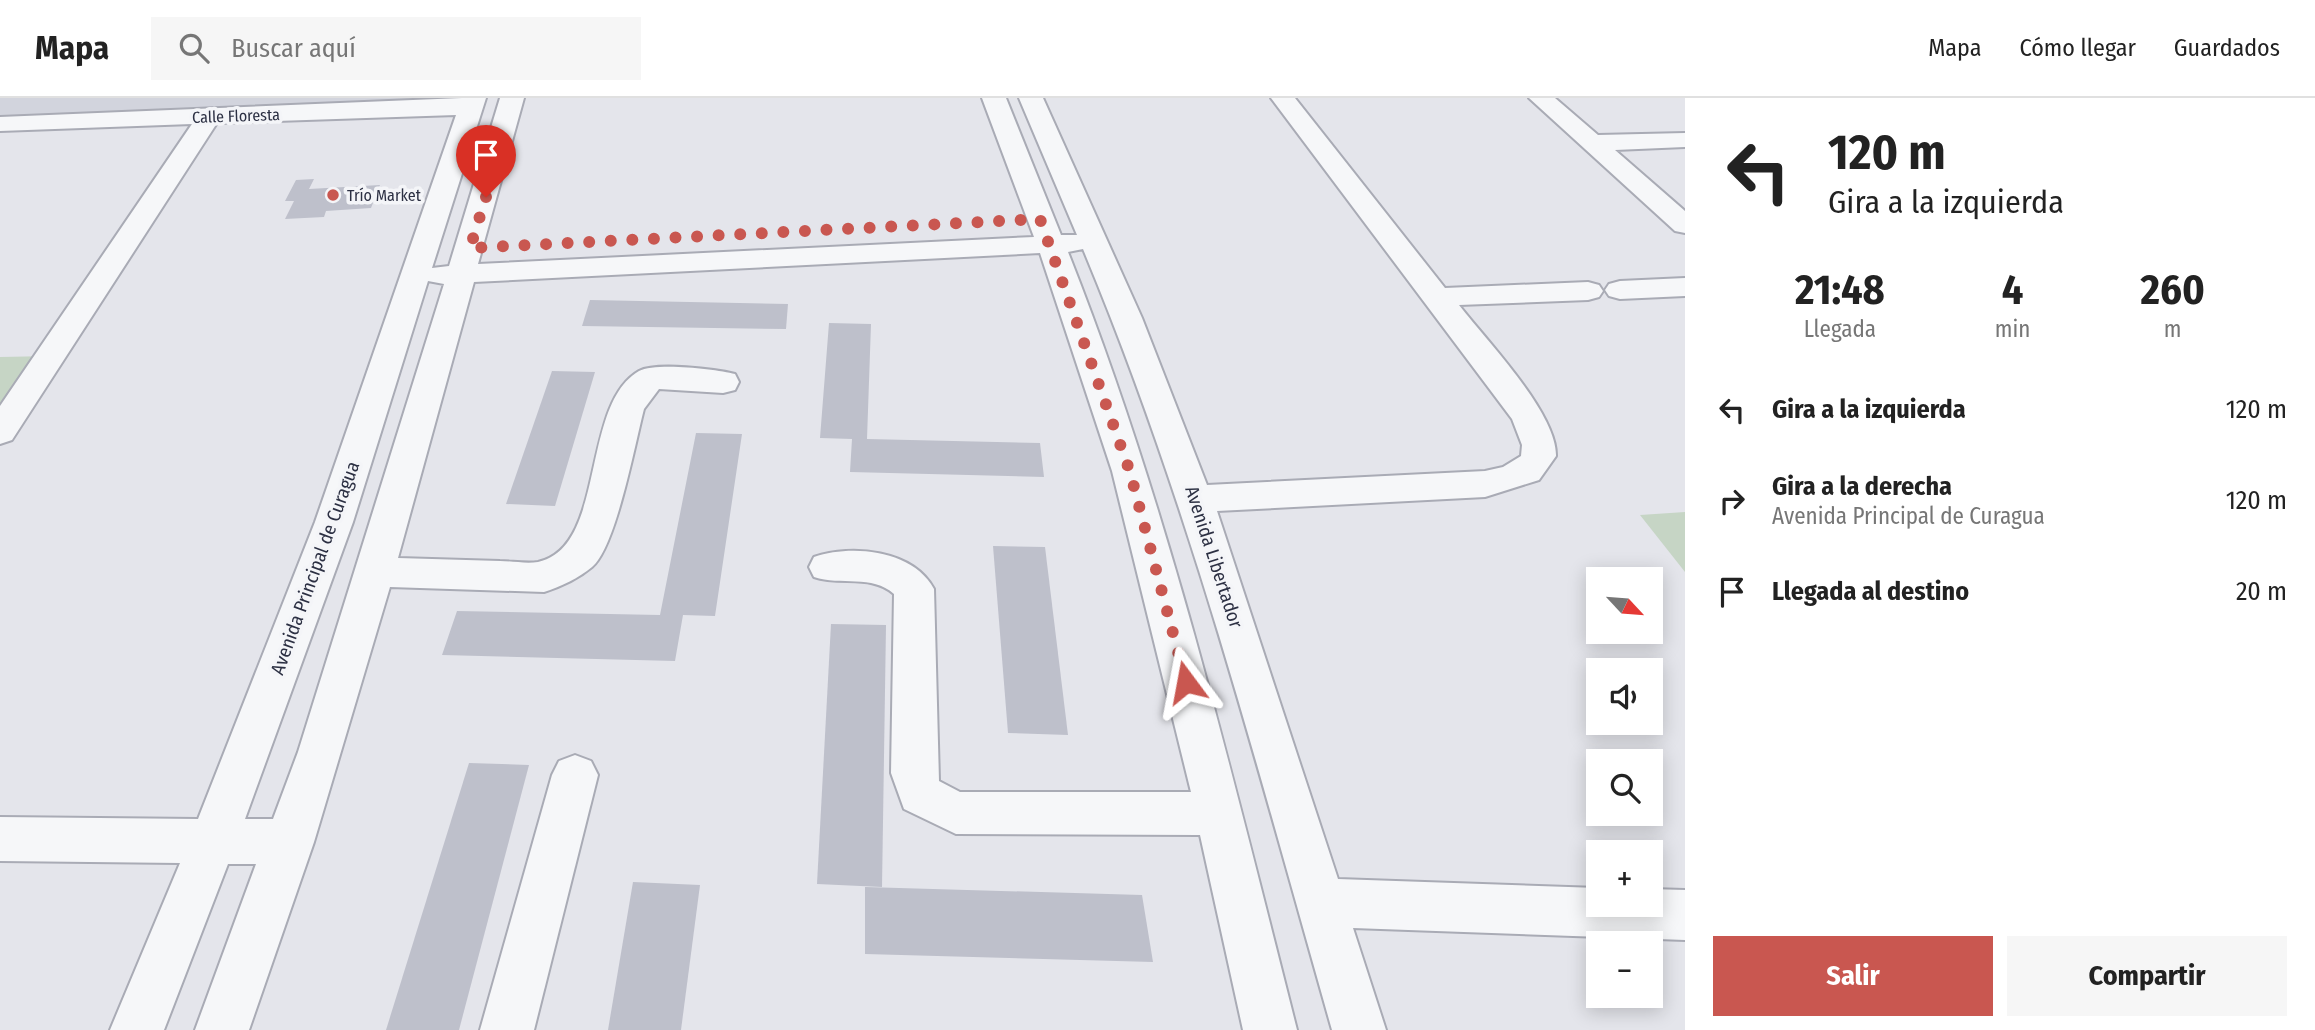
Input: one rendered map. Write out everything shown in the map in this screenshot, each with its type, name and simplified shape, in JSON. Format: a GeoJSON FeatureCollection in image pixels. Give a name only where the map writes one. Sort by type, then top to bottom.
{"type":"FeatureCollection","features":[{"type":"Feature","properties":{"kind":"street"},"geometry":{"type":"LineString","coordinates":[[222,1030],[290,842],[374,572],[512,98]]}},
{"type":"Feature","properties":{"kind":"street"},"geometry":{"type":"LineString","coordinates":[[994,98],[1045,232],[1130,472],[1173,629],[1270,1030]]}},
{"type":"Feature","properties":{"kind":"street","name":"Avenida Libertador"},"geometry":{"type":"LineString","coordinates":[[1031,98],[1090,230],[1154,386],[1195,499],[1322,903],[1359,1030]]}},
{"type":"Feature","properties":{"kind":"street"},"geometry":{"type":"LineString","coordinates":[[1195,499],[1485,484],[1524,475],[1534,466],[1539,456],[1537,433],[1438,298],[1283,98]]}},
{"type":"Feature","properties":{"kind":"street"},"geometry":{"type":"LineString","coordinates":[[1541,98],[1685,225]]}},
{"type":"Feature","properties":{"kind":"street","name":"Calle Floresta"},"geometry":{"type":"LineString","coordinates":[[0,124],[210,117],[473,102]]}},
{"type":"Feature","properties":{"kind":"street","name":"Avenida Principal de Curagua"},"geometry":{"type":"LineString","coordinates":[[137,1030],[213,841],[334,522],[473,102]]}},
{"type":"Feature","properties":{"kind":"street"},"geometry":{"type":"LineString","coordinates":[[0,432],[210,117]]}},
{"type":"Feature","properties":{"kind":"street"},"geometry":{"type":"LineString","coordinates":[[1592,143],[1685,140]]}},
{"type":"Feature","properties":{"kind":"street"},"geometry":{"type":"LineString","coordinates":[[420,263],[1090,230]]}},
{"type":"Feature","properties":{"kind":"street"},"geometry":{"type":"LineString","coordinates":[[1620,290],[1685,287]]}},
{"type":"Feature","properties":{"kind":"street"},"geometry":{"type":"LineString","coordinates":[[1438,298],[1588,290]]}},
{"type":"Feature","properties":{"kind":"street"},"geometry":{"type":"LineString","coordinates":[[374,572],[544,577],[580,556],[595,526],[627,409],[639,388],[652,378],[723,382]]}},
{"type":"Feature","properties":{"kind":"street"},"geometry":{"type":"LineString","coordinates":[[828,567],[885,569],[904,576],[914,589],[914,773],[920,794],[934,803],[956,813],[1217,814]]}},
{"type":"Feature","properties":{"kind":"street"},"geometry":{"type":"LineString","coordinates":[[507,1030],[576,775]]}},
{"type":"Feature","properties":{"kind":"street"},"geometry":{"type":"LineString","coordinates":[[0,839],[290,842]]}},
{"type":"Feature","properties":{"kind":"street"},"geometry":{"type":"LineString","coordinates":[[1322,903],[1685,915]]}},
{"type":"Feature","properties":{"kind":"shaded area"},"geometry":{"type":"Polygon","coordinates":[[[0,98],[474,98],[0,124],[0,98]]]}},
{"type":"Feature","properties":{"kind":"green space"},"geometry":{"type":"Polygon","coordinates":[[[51,356],[0,432],[0,357],[51,356]]]}},
{"type":"Feature","properties":{"kind":"green space"},"geometry":{"type":"Polygon","coordinates":[[[1685,512],[1685,572],[1640,515],[1685,512]]]}},
{"type":"Feature","properties":{"kind":"building","name":"Trío Market"},"geometry":{"type":"Polygon","coordinates":[[[314,179],[309,189],[380,185],[371,208],[326,211],[324,217],[285,219],[294,201],[285,201],[296,180],[314,179]]]}},
{"type":"Feature","properties":{"kind":"building"},"geometry":{"type":"Polygon","coordinates":[[[590,300],[788,304],[786,329],[582,326],[590,300]]]}},
{"type":"Feature","properties":{"kind":"building"},"geometry":{"type":"Polygon","coordinates":[[[829,323],[871,324],[867,439],[1040,443],[1044,477],[850,472],[852,439],[820,438],[829,323]]]}},
{"type":"Feature","properties":{"kind":"building"},"geometry":{"type":"Polygon","coordinates":[[[552,371],[595,372],[555,506],[506,504],[552,371]]]}},
{"type":"Feature","properties":{"kind":"building"},"geometry":{"type":"Polygon","coordinates":[[[696,433],[742,434],[715,616],[683,615],[675,661],[442,655],[457,611],[660,615],[696,433]]]}},
{"type":"Feature","properties":{"kind":"building"},"geometry":{"type":"Polygon","coordinates":[[[993,546],[1045,547],[1068,735],[1008,733],[993,546]]]}},
{"type":"Feature","properties":{"kind":"building"},"geometry":{"type":"Polygon","coordinates":[[[831,624],[886,625],[882,887],[817,884],[831,624]]]}},
{"type":"Feature","properties":{"kind":"building"},"geometry":{"type":"Polygon","coordinates":[[[469,763],[529,765],[459,1030],[386,1030],[469,763]]]}},
{"type":"Feature","properties":{"kind":"building"},"geometry":{"type":"Polygon","coordinates":[[[633,882],[700,885],[681,1030],[608,1030],[633,882]]]}},
{"type":"Feature","properties":{"kind":"building"},"geometry":{"type":"Polygon","coordinates":[[[865,887],[1142,895],[1153,962],[865,954],[865,887]]]}},
{"type":"Feature","properties":{"kind":"place","name":"Trío Market"},"geometry":{"type":"Point","coordinates":[333,195]}},
{"type":"Feature","properties":{"kind":"route"},"geometry":{"type":"LineString","coordinates":[[486,197],[470,248],[1040,219],[1111,410],[1186,682]]}}]}
